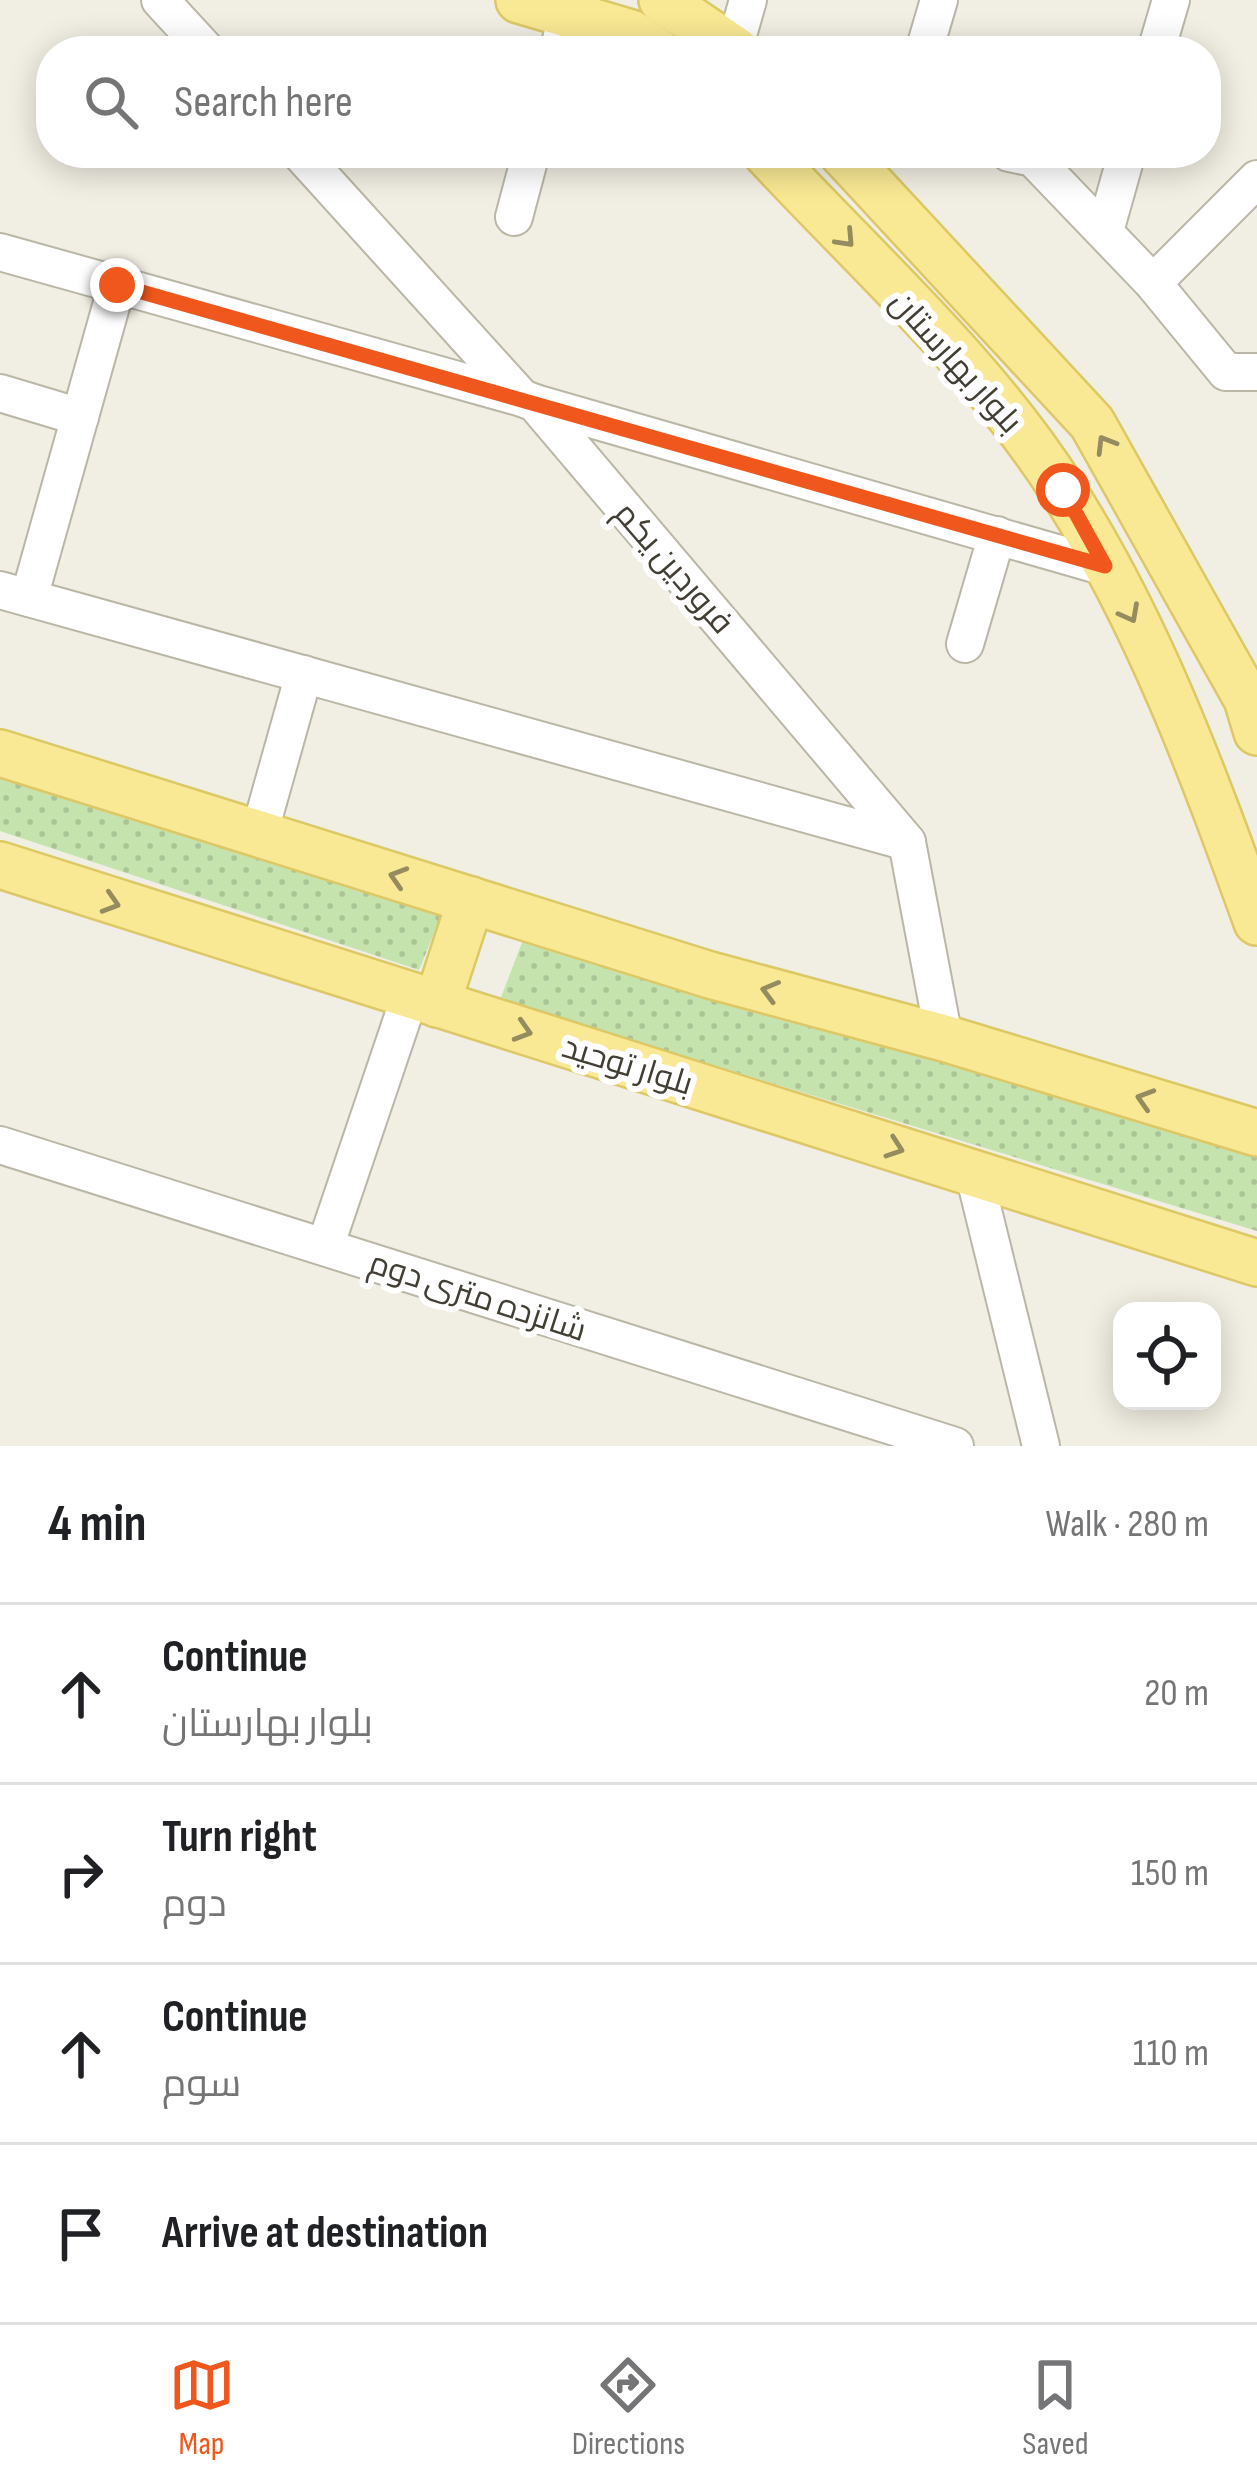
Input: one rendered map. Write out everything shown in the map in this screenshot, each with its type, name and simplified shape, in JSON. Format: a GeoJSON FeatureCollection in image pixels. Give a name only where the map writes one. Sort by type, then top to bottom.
{"type":"FeatureCollection","features":[{"type":"Feature","properties":{"kind":"main road"},"geometry":{"type":"LineString","coordinates":[[519,0],[563,32],[635,36]]}},
{"type":"Feature","properties":{"kind":"main road"},"geometry":{"type":"LineString","coordinates":[[662,0],[715,36]]}},
{"type":"Feature","properties":{"kind":"main road","name":"بلوار بهارستان"},"geometry":{"type":"LineString","coordinates":[[788,168],[1005,409],[1063,490],[1177,703],[1257,922]]}},
{"type":"Feature","properties":{"kind":"main road","name":"بلوار بهارستان"},"geometry":{"type":"LineString","coordinates":[[856,168],[1092,423],[1214,637],[1247,699],[1257,732]]}},
{"type":"Feature","properties":{"kind":"main road"},"geometry":{"type":"LineString","coordinates":[[0,752],[710,975],[944,1038],[1257,1133]]}},
{"type":"Feature","properties":{"kind":"main road","name":"بلوار توحید"},"geometry":{"type":"LineString","coordinates":[[0,865],[1257,1263]]}},
{"type":"Feature","properties":{"kind":"main road"},"geometry":{"type":"LineString","coordinates":[[423,1000],[471,900]]}},
{"type":"Feature","properties":{"kind":"street"},"geometry":{"type":"LineString","coordinates":[[160,0],[193,36]]}},
{"type":"Feature","properties":{"kind":"street"},"geometry":{"type":"LineString","coordinates":[[739,36],[748,0]]}},
{"type":"Feature","properties":{"kind":"street"},"geometry":{"type":"LineString","coordinates":[[928,36],[939,0]]}},
{"type":"Feature","properties":{"kind":"street"},"geometry":{"type":"LineString","coordinates":[[1160,36],[1171,0]]}},
{"type":"Feature","properties":{"kind":"street","name":"فروردین یکم"},"geometry":{"type":"LineString","coordinates":[[314,168],[528,400],[907,842],[944,1038]]}},
{"type":"Feature","properties":{"kind":"street"},"geometry":{"type":"LineString","coordinates":[[514,217],[527,168]]}},
{"type":"Feature","properties":{"kind":"street"},"geometry":{"type":"LineString","coordinates":[[1043,168],[1153,284],[1226,372],[1257,372]]}},
{"type":"Feature","properties":{"kind":"street"},"geometry":{"type":"LineString","coordinates":[[1105,231],[1123,168]]}},
{"type":"Feature","properties":{"kind":"street"},"geometry":{"type":"LineString","coordinates":[[1153,284],[1257,179]]}},
{"type":"Feature","properties":{"kind":"street"},"geometry":{"type":"LineString","coordinates":[[0,252],[1105,566]]}},
{"type":"Feature","properties":{"kind":"street"},"geometry":{"type":"LineString","coordinates":[[117,285],[80,417],[15,594],[907,842]]}},
{"type":"Feature","properties":{"kind":"street"},"geometry":{"type":"LineString","coordinates":[[0,393],[80,417]]}},
{"type":"Feature","properties":{"kind":"street"},"geometry":{"type":"LineString","coordinates":[[965,644],[997,535]]}},
{"type":"Feature","properties":{"kind":"street"},"geometry":{"type":"LineString","coordinates":[[259,834],[304,674]]}},
{"type":"Feature","properties":{"kind":"street"},"geometry":{"type":"LineString","coordinates":[[325,1247],[423,1000]]}},
{"type":"Feature","properties":{"kind":"street","name":"شانزده متری دوم"},"geometry":{"type":"LineString","coordinates":[[0,1145],[955,1446]]}},
{"type":"Feature","properties":{"kind":"street"},"geometry":{"type":"LineString","coordinates":[[974,1174],[1042,1446]]}},
{"type":"Feature","properties":{"kind":"green space"},"geometry":{"type":"Polygon","coordinates":[[[0,773],[443,911],[419,970],[0,831],[0,773]]]}},
{"type":"Feature","properties":{"kind":"green space"},"geometry":{"type":"Polygon","coordinates":[[[523,940],[1257,1136],[1257,1231],[500,1000],[523,940]]]}},
{"type":"Feature","properties":{"kind":"route"},"geometry":{"type":"LineString","coordinates":[[117,285],[1105,566],[1063,490]]}}]}
